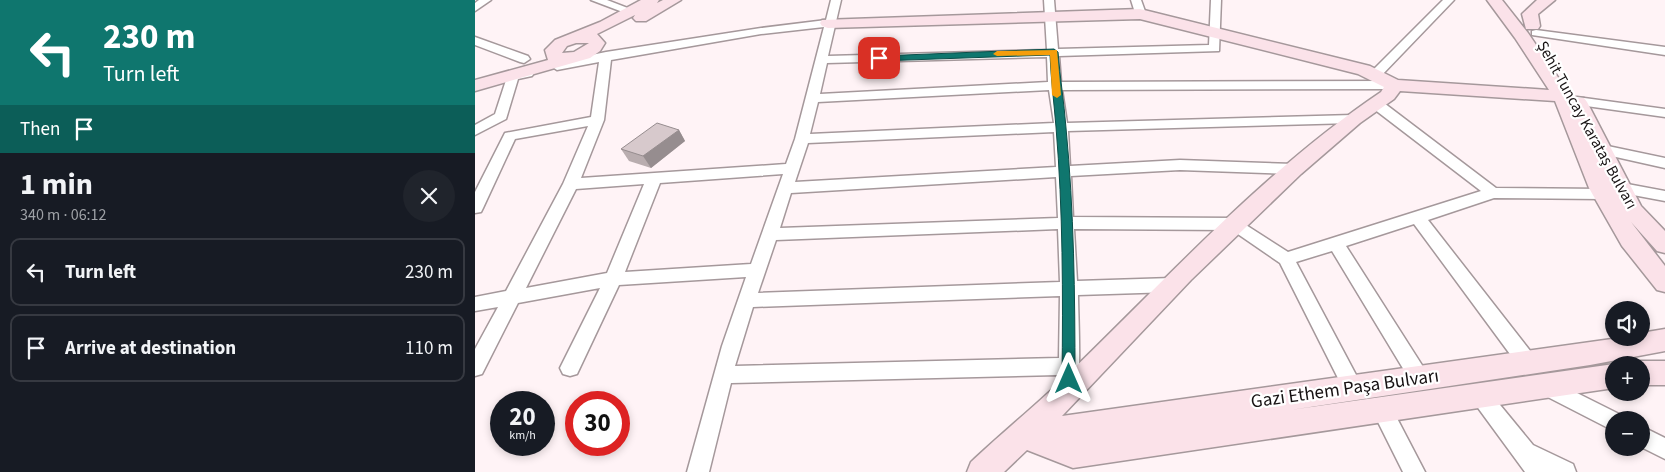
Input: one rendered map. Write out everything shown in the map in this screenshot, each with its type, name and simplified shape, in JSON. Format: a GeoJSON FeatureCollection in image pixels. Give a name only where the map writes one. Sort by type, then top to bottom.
{"type":"FeatureCollection","features":[{"type":"Feature","properties":{"kind":"main road"},"geometry":{"type":"LineString","coordinates":[[475,75],[524,59],[568,41],[632,12],[652,0]]}},
{"type":"Feature","properties":{"kind":"main road"},"geometry":{"type":"LineString","coordinates":[[475,86],[512,77],[592,50],[601,50],[674,0]]}},
{"type":"Feature","properties":{"kind":"main road","name":"Şehit Tuncay Karataş Bulvarı"},"geometry":{"type":"LineString","coordinates":[[1494,0],[1569,98],[1603,150],[1633,211],[1665,245]]}},
{"type":"Feature","properties":{"kind":"main road","name":"Şehit Tuncay Karataş Bulvarı"},"geometry":{"type":"LineString","coordinates":[[1514,0],[1534,29],[1569,98],[1603,194],[1630,240],[1665,284]]}},
{"type":"Feature","properties":{"kind":"main road"},"geometry":{"type":"LineString","coordinates":[[1534,29],[1531,14],[1535,7],[1548,0]]}},
{"type":"Feature","properties":{"kind":"main road"},"geometry":{"type":"LineString","coordinates":[[828,23],[1050,8],[1138,7],[1216,34],[1364,70],[1385,80],[1569,98]]}},
{"type":"Feature","properties":{"kind":"main road"},"geometry":{"type":"LineString","coordinates":[[572,58],[554,56],[553,50],[568,41],[593,38],[601,50]]}},
{"type":"Feature","properties":{"kind":"main road"},"geometry":{"type":"LineString","coordinates":[[982,472],[1024,435],[1172,285],[1294,169],[1353,119],[1388,95],[1385,80]]}},
{"type":"Feature","properties":{"kind":"main road","name":"Gazi Ethem Paşa Bulvarı"},"geometry":{"type":"LineString","coordinates":[[1024,435],[1528,363],[1665,340]]}},
{"type":"Feature","properties":{"kind":"main road"},"geometry":{"type":"LineString","coordinates":[[1650,373],[1665,373]]}},
{"type":"Feature","properties":{"kind":"main road","name":"Gazi Ethem Paşa Bulvarı"},"geometry":{"type":"LineString","coordinates":[[1024,435],[1073,454],[1381,408],[1605,377]]}},
{"type":"Feature","properties":{"kind":"street"},"geometry":{"type":"LineString","coordinates":[[475,8],[486,0]]}},
{"type":"Feature","properties":{"kind":"street"},"geometry":{"type":"LineString","coordinates":[[596,0],[632,12]]}},
{"type":"Feature","properties":{"kind":"street"},"geometry":{"type":"LineString","coordinates":[[698,472],[723,375],[802,139],[828,23],[836,0]]}},
{"type":"Feature","properties":{"kind":"street"},"geometry":{"type":"LineString","coordinates":[[820,60],[1215,48],[1216,0]]}},
{"type":"Feature","properties":{"kind":"street"},"geometry":{"type":"LineString","coordinates":[[811,98],[1055,86],[1385,80],[1449,0]]}},
{"type":"Feature","properties":{"kind":"street"},"geometry":{"type":"LineString","coordinates":[[1050,8],[1055,86],[1061,127],[1069,288],[1068,392]]}},
{"type":"Feature","properties":{"kind":"street"},"geometry":{"type":"LineString","coordinates":[[475,131],[501,116],[512,77],[601,50],[658,48],[828,23]]}},
{"type":"Feature","properties":{"kind":"street"},"geometry":{"type":"LineString","coordinates":[[1534,29],[1665,51]]}},
{"type":"Feature","properties":{"kind":"street"},"geometry":{"type":"LineString","coordinates":[[475,41],[524,59]]}},
{"type":"Feature","properties":{"kind":"street"},"geometry":{"type":"LineString","coordinates":[[475,368],[571,184],[597,120],[601,50]]}},
{"type":"Feature","properties":{"kind":"street"},"geometry":{"type":"LineString","coordinates":[[1569,98],[1665,113]]}},
{"type":"Feature","properties":{"kind":"street"},"geometry":{"type":"LineString","coordinates":[[1375,103],[1493,193]]}},
{"type":"Feature","properties":{"kind":"street"},"geometry":{"type":"LineString","coordinates":[[802,139],[1061,127],[1353,119]]}},
{"type":"Feature","properties":{"kind":"street"},"geometry":{"type":"LineString","coordinates":[[475,208],[510,136],[597,120]]}},
{"type":"Feature","properties":{"kind":"street"},"geometry":{"type":"LineString","coordinates":[[1603,150],[1665,163]]}},
{"type":"Feature","properties":{"kind":"street"},"geometry":{"type":"LineString","coordinates":[[785,188],[1181,165],[1294,169]]}},
{"type":"Feature","properties":{"kind":"street"},"geometry":{"type":"LineString","coordinates":[[571,184],[792,168]]}},
{"type":"Feature","properties":{"kind":"street"},"geometry":{"type":"LineString","coordinates":[[570,368],[613,279],[654,178]]}},
{"type":"Feature","properties":{"kind":"street"},"geometry":{"type":"LineString","coordinates":[[1622,188],[1665,196]]}},
{"type":"Feature","properties":{"kind":"street"},"geometry":{"type":"LineString","coordinates":[[1285,259],[1415,216],[1493,193],[1603,194]]}},
{"type":"Feature","properties":{"kind":"street"},"geometry":{"type":"LineString","coordinates":[[1415,216],[1528,363]]}},
{"type":"Feature","properties":{"kind":"street"},"geometry":{"type":"LineString","coordinates":[[769,234],[1065,223],[1235,224],[1285,259],[1353,388]]}},
{"type":"Feature","properties":{"kind":"street"},"geometry":{"type":"LineString","coordinates":[[1335,242],[1420,379]]}},
{"type":"Feature","properties":{"kind":"street"},"geometry":{"type":"LineString","coordinates":[[475,304],[509,300],[613,279],[757,270]]}},
{"type":"Feature","properties":{"kind":"street"},"geometry":{"type":"LineString","coordinates":[[747,300],[1172,285]]}},
{"type":"Feature","properties":{"kind":"street"},"geometry":{"type":"LineString","coordinates":[[723,375],[1069,366]]}},
{"type":"Feature","properties":{"kind":"street"},"geometry":{"type":"LineString","coordinates":[[1545,386],[1605,417]]}},
{"type":"Feature","properties":{"kind":"street"},"geometry":{"type":"LineString","coordinates":[[1480,395],[1525,452],[1537,472]]}},
{"type":"Feature","properties":{"kind":"street"},"geometry":{"type":"LineString","coordinates":[[1381,408],[1414,472]]}},
{"type":"Feature","properties":{"kind":"street"},"geometry":{"type":"LineString","coordinates":[[1650,441],[1665,449]]}},
{"type":"Feature","properties":{"kind":"street"},"geometry":{"type":"LineString","coordinates":[[1525,452],[1565,472]]}},
{"type":"Feature","properties":{"kind":"building"},"geometry":{"type":"Polygon","coordinates":[[[657,123],[679,130],[643,156],[621,149],[657,123]]]}},
{"type":"Feature","properties":{"kind":"slow traffic"},"geometry":{"type":"LineString","coordinates":[[997,54],[1054,52],[1057,95]]}},
{"type":"Feature","properties":{"kind":"route"},"geometry":{"type":"LineString","coordinates":[[879,58],[1054,52],[1055,86],[1061,127],[1069,288],[1069,379]]}}]}
